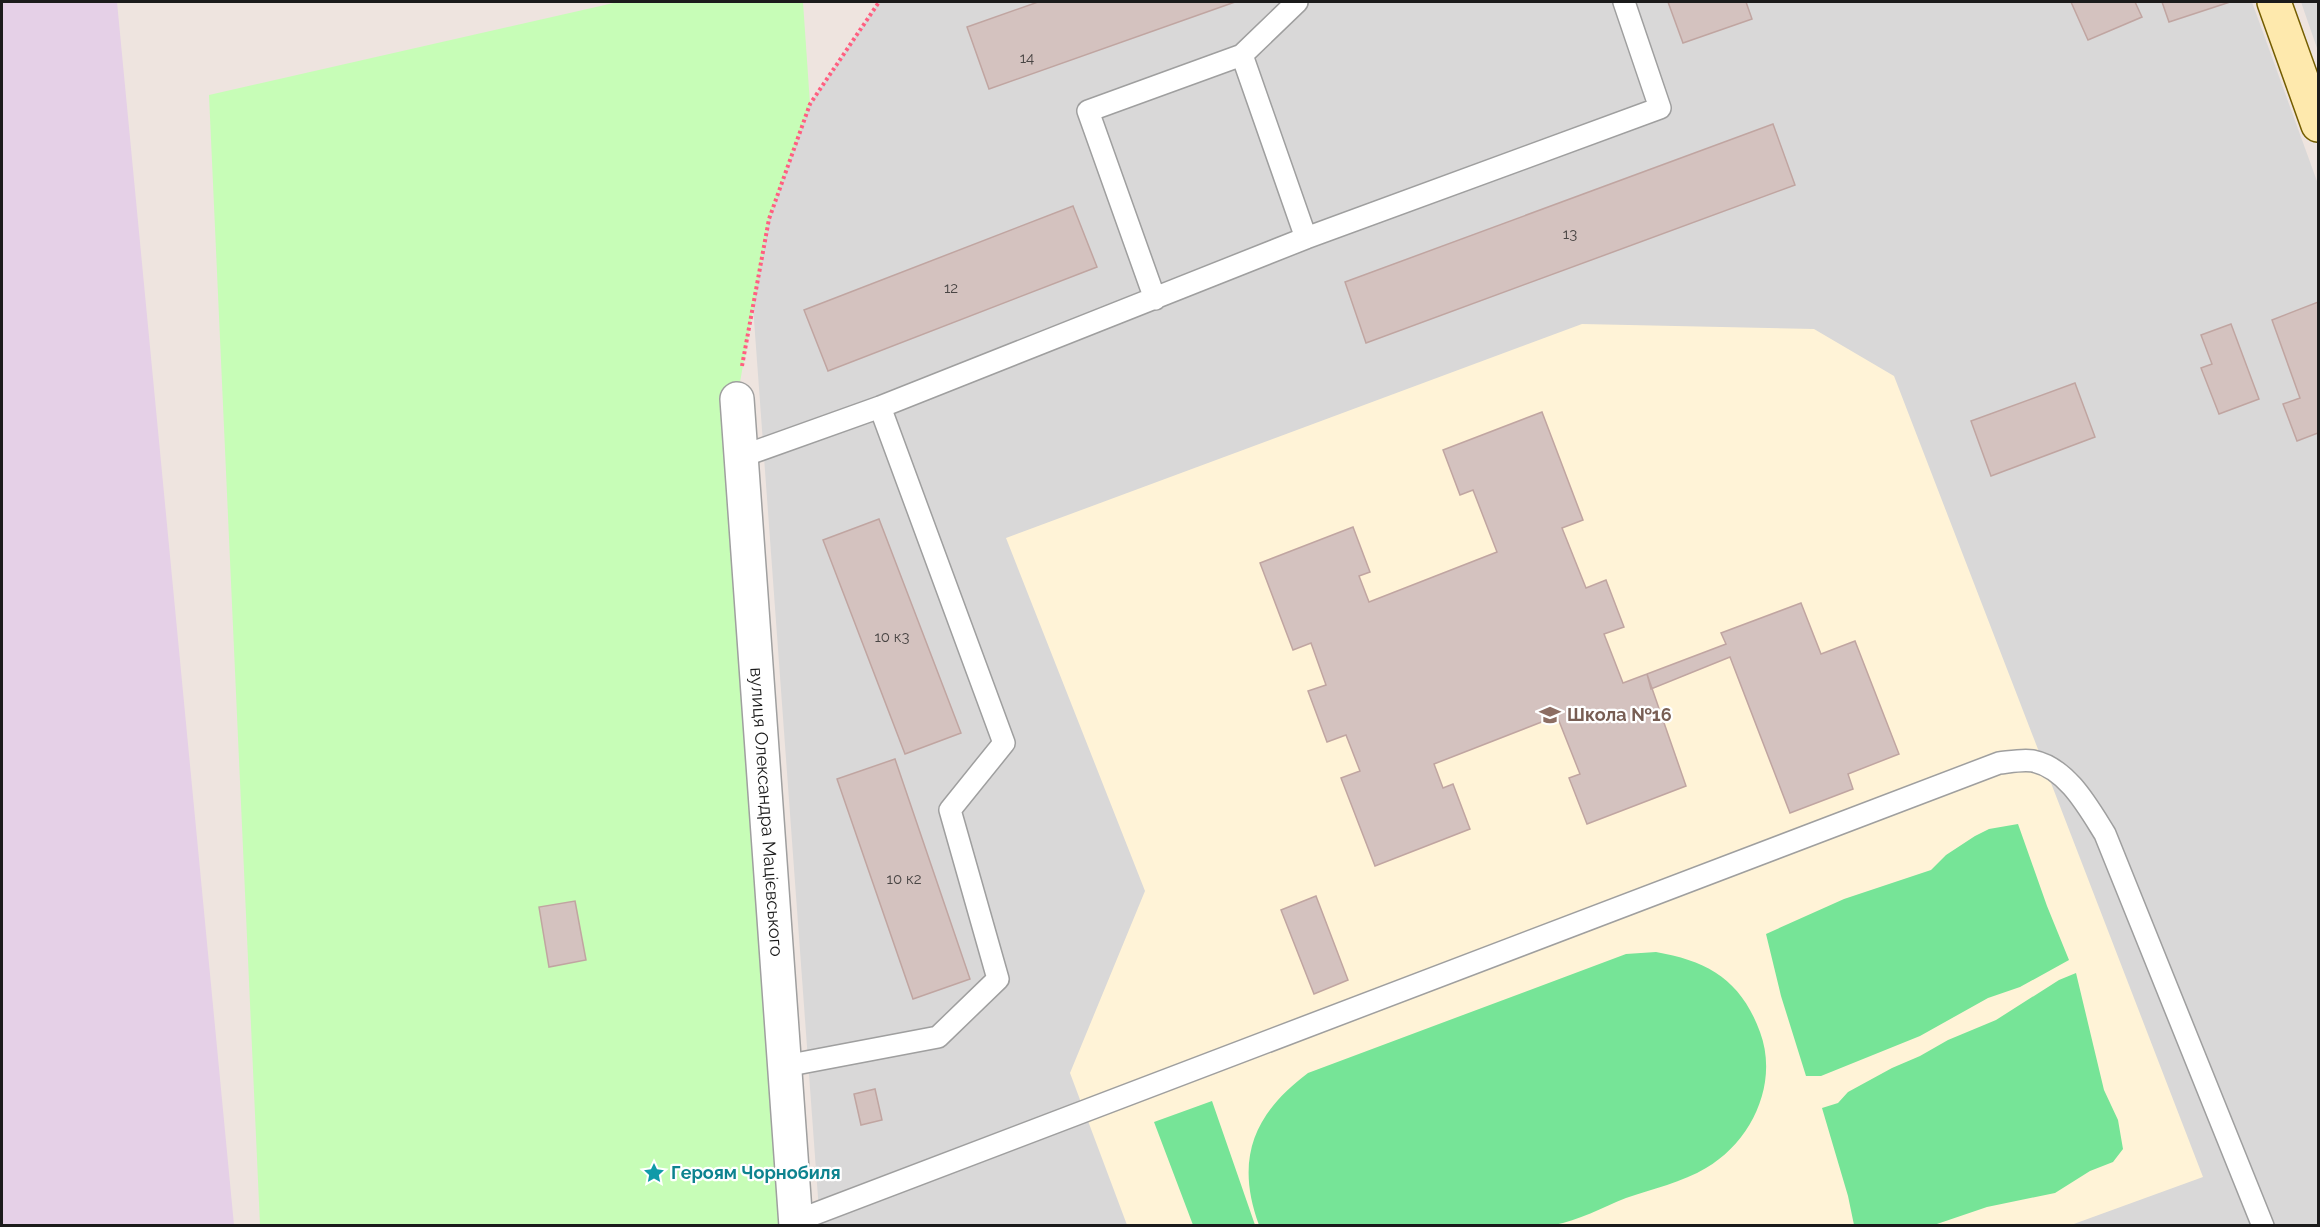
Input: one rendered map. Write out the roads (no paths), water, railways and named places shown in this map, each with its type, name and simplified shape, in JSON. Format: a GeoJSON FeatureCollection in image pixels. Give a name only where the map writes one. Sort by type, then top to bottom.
{"type":"FeatureCollection","features":[{"type":"Feature","properties":{"kind":"street"},"geometry":{"type":"LineString","coordinates":[[2274,2],[2319,125]]}},
{"type":"Feature","properties":{"kind":"street","name":"вулиця Олександра Мацієвського"},"geometry":{"type":"LineString","coordinates":[[737,399],[796,1223]]}},
{"type":"Feature","properties":{"kind":"lane"},"geometry":{"type":"LineString","coordinates":[[1155,299],[1088,111],[1242,56],[1297,2]]}},
{"type":"Feature","properties":{"kind":"lane"},"geometry":{"type":"LineString","coordinates":[[740,457],[880,407],[1306,238],[1660,108],[1624,2]]}},
{"type":"Feature","properties":{"kind":"lane"},"geometry":{"type":"LineString","coordinates":[[1242,56],[1306,238]]}},
{"type":"Feature","properties":{"kind":"lane"},"geometry":{"type":"LineString","coordinates":[[785,1066],[938,1037],[998,979],[950,810],[1004,743],[880,407]]}},
{"type":"Feature","properties":{"kind":"lane"},"geometry":{"type":"LineString","coordinates":[[796,1223],[1759,852],[1999,763],[2032,761],[2055,771],[2082,798],[2105,834],[2263,1226]]}},
{"type":"Feature","properties":{"kind":"place","name":"Школа №16"},"geometry":{"type":"Point","coordinates":[1550,715]}},
{"type":"Feature","properties":{"kind":"place","name":"Героям Чорнобиля"},"geometry":{"type":"Point","coordinates":[654,1173]}}]}
